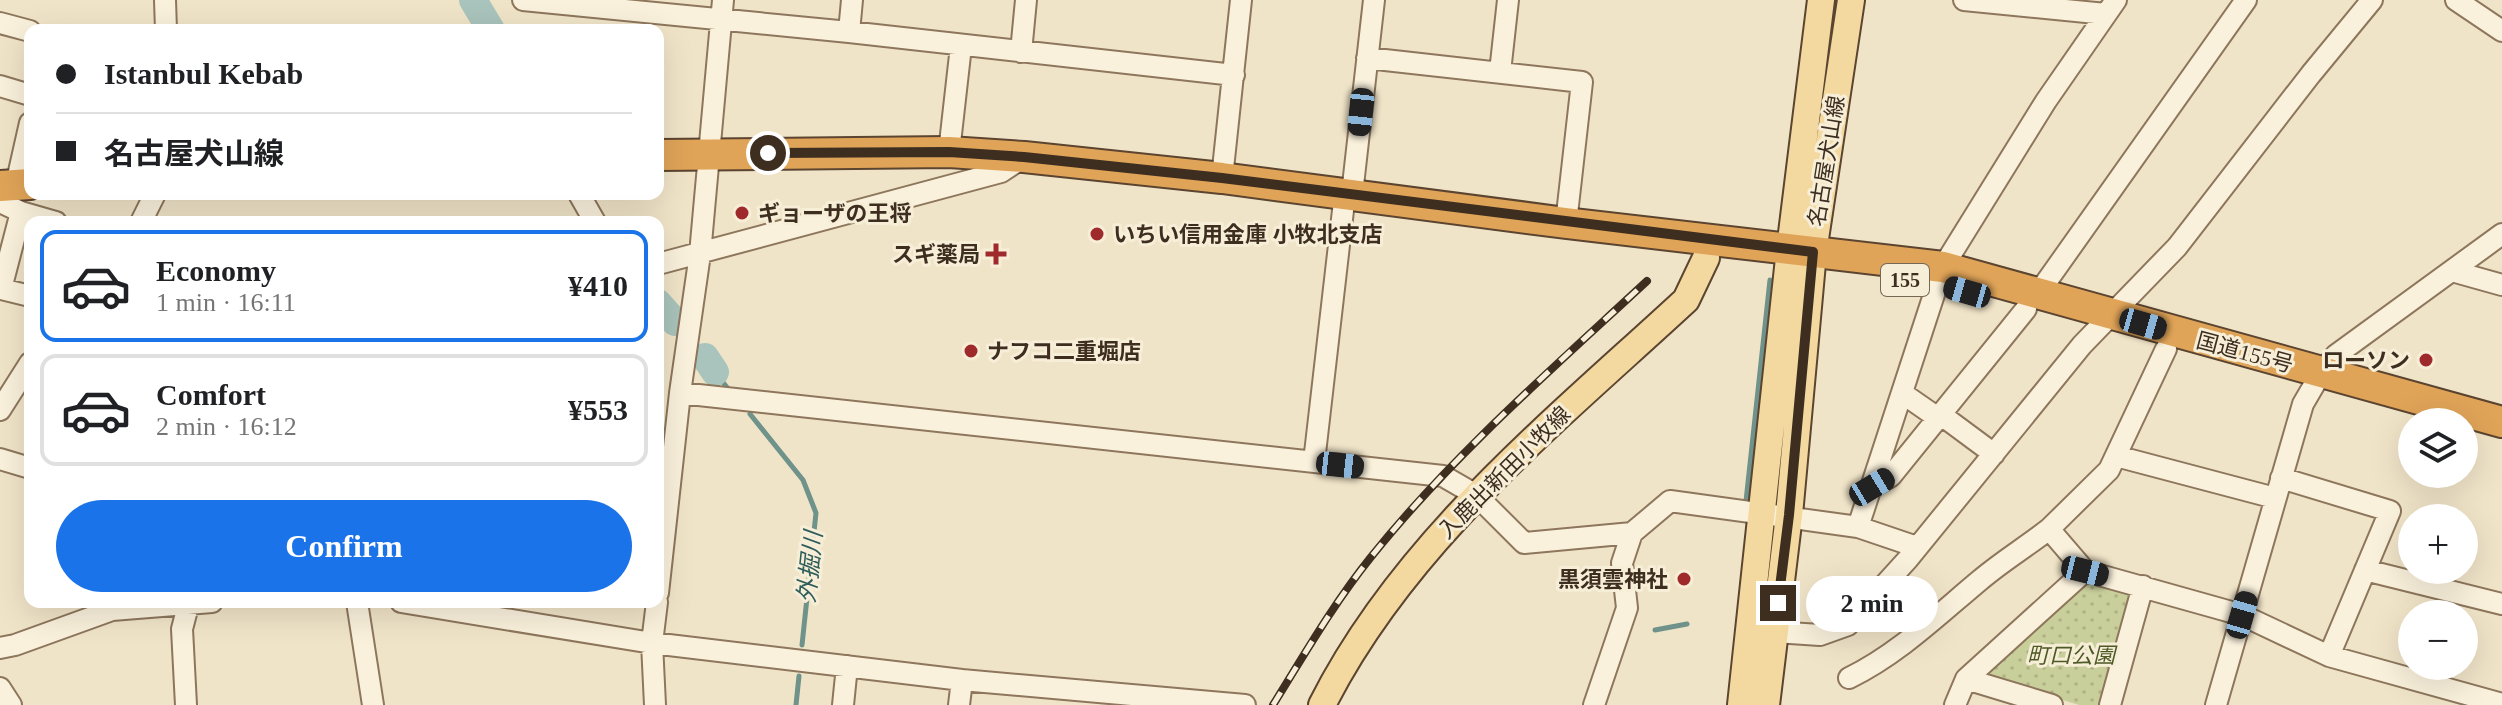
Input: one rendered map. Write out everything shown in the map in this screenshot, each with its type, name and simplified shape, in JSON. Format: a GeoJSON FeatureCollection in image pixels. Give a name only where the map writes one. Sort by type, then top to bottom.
{"type":"FeatureCollection","features":[{"type":"Feature","properties":{"kind":"highway","name":"国道155号"},"geometry":{"type":"LineString","coordinates":[[664,155],[949,152],[1024,157],[1356,195],[1566,223],[1800,260],[1940,275],[2316,382],[2398,412]]}},
{"type":"Feature","properties":{"kind":"highway","name":"国道155号"},"geometry":{"type":"LineString","coordinates":[[1356,195],[1404,209],[1555,238],[1706,258],[1800,260]]}},
{"type":"Feature","properties":{"kind":"highway","name":"国道155号"},"geometry":{"type":"LineString","coordinates":[[2105,323],[2166,349],[2502,422]]}},
{"type":"Feature","properties":{"kind":"highway"},"geometry":{"type":"LineString","coordinates":[[2478,436],[2502,443]]}},
{"type":"Feature","properties":{"kind":"main road","name":"名古屋犬山線"},"geometry":{"type":"LineString","coordinates":[[1766,705],[1774,632],[1776,514],[1821,0]]}},
{"type":"Feature","properties":{"kind":"main road","name":"名古屋犬山線"},"geometry":{"type":"LineString","coordinates":[[1800,260],[1851,0]]}},
{"type":"Feature","properties":{"kind":"main road","name":"入鹿出新田小牧線"},"geometry":{"type":"LineString","coordinates":[[1322,705],[1336,676],[1408,574],[1476,495],[1686,300],[1706,258]]}},
{"type":"Feature","properties":{"kind":"main road","name":"名古屋犬山線"},"geometry":{"type":"LineString","coordinates":[[1741,705],[1776,514]]}},
{"type":"Feature","properties":{"kind":"street"},"geometry":{"type":"LineString","coordinates":[[165,0],[166,24]]}},
{"type":"Feature","properties":{"kind":"street"},"geometry":{"type":"LineString","coordinates":[[523,0],[722,10],[849,32],[1234,75]]}},
{"type":"Feature","properties":{"kind":"street"},"geometry":{"type":"LineString","coordinates":[[849,32],[852,0]]}},
{"type":"Feature","properties":{"kind":"street"},"geometry":{"type":"LineString","coordinates":[[1021,52],[1026,0]]}},
{"type":"Feature","properties":{"kind":"street"},"geometry":{"type":"LineString","coordinates":[[1222,178],[1241,0]]}},
{"type":"Feature","properties":{"kind":"street"},"geometry":{"type":"LineString","coordinates":[[1314,462],[1356,195],[1374,0]]}},
{"type":"Feature","properties":{"kind":"street"},"geometry":{"type":"LineString","coordinates":[[1500,72],[1508,0]]}},
{"type":"Feature","properties":{"kind":"street"},"geometry":{"type":"LineString","coordinates":[[1964,0],[2111,7]]}},
{"type":"Feature","properties":{"kind":"street"},"geometry":{"type":"LineString","coordinates":[[1872,487],[1891,476],[2032,302],[2246,0]]}},
{"type":"Feature","properties":{"kind":"street"},"geometry":{"type":"LineString","coordinates":[[1774,632],[1820,635],[1848,625],[1917,547],[2082,345],[2177,247],[2372,0]]}},
{"type":"Feature","properties":{"kind":"street"},"geometry":{"type":"LineString","coordinates":[[2456,0],[2502,31]]}},
{"type":"Feature","properties":{"kind":"street"},"geometry":{"type":"LineString","coordinates":[[1858,527],[1940,275],[2030,126],[2111,7]]}},
{"type":"Feature","properties":{"kind":"street"},"geometry":{"type":"LineString","coordinates":[[664,512],[672,403],[700,254],[722,10]]}},
{"type":"Feature","properties":{"kind":"street"},"geometry":{"type":"LineString","coordinates":[[0,23],[24,29]]}},
{"type":"Feature","properties":{"kind":"street"},"geometry":{"type":"LineString","coordinates":[[949,152],[961,46]]}},
{"type":"Feature","properties":{"kind":"street"},"geometry":{"type":"LineString","coordinates":[[1367,58],[1582,82],[1566,223]]}},
{"type":"Feature","properties":{"kind":"street"},"geometry":{"type":"LineString","coordinates":[[0,86],[24,93]]}},
{"type":"Feature","properties":{"kind":"street"},"geometry":{"type":"LineString","coordinates":[[24,148],[13,194],[1,289],[24,295]]}},
{"type":"Feature","properties":{"kind":"street"},"geometry":{"type":"LineString","coordinates":[[664,263],[1001,172],[1024,157]]}},
{"type":"Feature","properties":{"kind":"street"},"geometry":{"type":"LineString","coordinates":[[13,194],[47,216]]}},
{"type":"Feature","properties":{"kind":"street"},"geometry":{"type":"LineString","coordinates":[[2216,705],[2303,404],[2316,382],[2336,355],[2502,234]]}},
{"type":"Feature","properties":{"kind":"street"},"geometry":{"type":"LineString","coordinates":[[2452,271],[2502,285]]}},
{"type":"Feature","properties":{"kind":"street"},"geometry":{"type":"LineString","coordinates":[[1849,678],[1878,664],[1980,580],[2049,529],[2109,470],[2166,349]]}},
{"type":"Feature","properties":{"kind":"street"},"geometry":{"type":"LineString","coordinates":[[0,410],[24,372]]}},
{"type":"Feature","properties":{"kind":"street"},"geometry":{"type":"LineString","coordinates":[[1902,393],[1994,454]]}},
{"type":"Feature","properties":{"kind":"street"},"geometry":{"type":"LineString","coordinates":[[672,403],[1443,476],[1476,495],[1524,543],[1632,533]]}},
{"type":"Feature","properties":{"kind":"street"},"geometry":{"type":"LineString","coordinates":[[2116,456],[2390,511],[2329,656]]}},
{"type":"Feature","properties":{"kind":"street"},"geometry":{"type":"LineString","coordinates":[[0,459],[24,466]]}},
{"type":"Feature","properties":{"kind":"street"},"geometry":{"type":"LineString","coordinates":[[1594,705],[1627,608],[1622,563],[1632,533],[1670,501],[1858,527],[1917,547]]}},
{"type":"Feature","properties":{"kind":"street"},"geometry":{"type":"LineString","coordinates":[[2049,529],[2085,571],[2242,615],[2329,656],[2446,697],[2502,704]]}},
{"type":"Feature","properties":{"kind":"street"},"geometry":{"type":"LineString","coordinates":[[2365,570],[2502,604]]}},
{"type":"Feature","properties":{"kind":"street"},"geometry":{"type":"LineString","coordinates":[[1955,705],[1966,679],[2085,571]]}},
{"type":"Feature","properties":{"kind":"street"},"geometry":{"type":"LineString","coordinates":[[2110,705],[2143,586]]}},
{"type":"Feature","properties":{"kind":"street"},"geometry":{"type":"LineString","coordinates":[[0,648],[112,610],[134,608]]}},
{"type":"Feature","properties":{"kind":"street"},"geometry":{"type":"LineString","coordinates":[[186,705],[182,629],[188,608]]}},
{"type":"Feature","properties":{"kind":"street"},"geometry":{"type":"LineString","coordinates":[[358,608],[373,705]]}},
{"type":"Feature","properties":{"kind":"street"},"geometry":{"type":"LineString","coordinates":[[438,608],[652,643],[1129,700],[1245,705]]}},
{"type":"Feature","properties":{"kind":"street"},"geometry":{"type":"LineString","coordinates":[[655,705],[652,643],[656,608]]}},
{"type":"Feature","properties":{"kind":"street"},"geometry":{"type":"LineString","coordinates":[[843,705],[847,666]]}},
{"type":"Feature","properties":{"kind":"street"},"geometry":{"type":"LineString","coordinates":[[1966,679],[2052,705]]}},
{"type":"Feature","properties":{"kind":"street"},"geometry":{"type":"LineString","coordinates":[[959,705],[962,680]]}},
{"type":"Feature","properties":{"kind":"street"},"geometry":{"type":"LineString","coordinates":[[0,688],[11,705]]}},
{"type":"Feature","properties":{"kind":"green space","name":"町口公園"},"geometry":{"type":"Polygon","coordinates":[[[2087,581],[2132,591],[2104,705],[2079,705],[1987,677],[1985,670],[2087,581]]]}},
{"type":"Feature","properties":{"kind":"waterway","name":"外掘川"},"geometry":{"type":"LineString","coordinates":[[473,0],[487,24]]}},
{"type":"Feature","properties":{"kind":"waterway"},"geometry":{"type":"LineString","coordinates":[[1746,501],[1770,280]]}},
{"type":"Feature","properties":{"kind":"waterway","name":"外掘川"},"geometry":{"type":"LineString","coordinates":[[664,310],[675,322]]}},
{"type":"Feature","properties":{"kind":"waterway","name":"外掘川"},"geometry":{"type":"LineString","coordinates":[[705,357],[715,372]]}},
{"type":"Feature","properties":{"kind":"waterway","name":"外掘川"},"geometry":{"type":"LineString","coordinates":[[715,372],[729,390]]}},
{"type":"Feature","properties":{"kind":"waterway","name":"外掘川"},"geometry":{"type":"LineString","coordinates":[[750,414],[803,480],[816,513],[802,645]]}},
{"type":"Feature","properties":{"kind":"waterway"},"geometry":{"type":"LineString","coordinates":[[1655,630],[1687,624]]}},
{"type":"Feature","properties":{"kind":"waterway","name":"外掘川"},"geometry":{"type":"LineString","coordinates":[[796,705],[799,676]]}},
{"type":"Feature","properties":{"kind":"railway"},"geometry":{"type":"LineString","coordinates":[[1273,705],[1344,592],[1402,520],[1469,448],[1647,281]]}},
{"type":"Feature","properties":{"kind":"place","name":"ギョーザの王将"},"geometry":{"type":"Point","coordinates":[742,213]}},
{"type":"Feature","properties":{"kind":"place","name":"いちい信用金庫 小牧北支店"},"geometry":{"type":"Point","coordinates":[1097,234]}},
{"type":"Feature","properties":{"kind":"place","name":"スギ薬局"},"geometry":{"type":"Point","coordinates":[996,254]}},
{"type":"Feature","properties":{"kind":"place","name":"ナフコ二重堀店"},"geometry":{"type":"Point","coordinates":[971,351]}},
{"type":"Feature","properties":{"kind":"place","name":"ローソン"},"geometry":{"type":"Point","coordinates":[2426,360]}},
{"type":"Feature","properties":{"kind":"place","name":"黒須雲神社"},"geometry":{"type":"Point","coordinates":[1684,579]}},
{"type":"Feature","properties":{"kind":"route"},"geometry":{"type":"LineString","coordinates":[[768,153],[949,152],[1024,157],[1222,178],[1813,252],[1778,603]]}}]}
